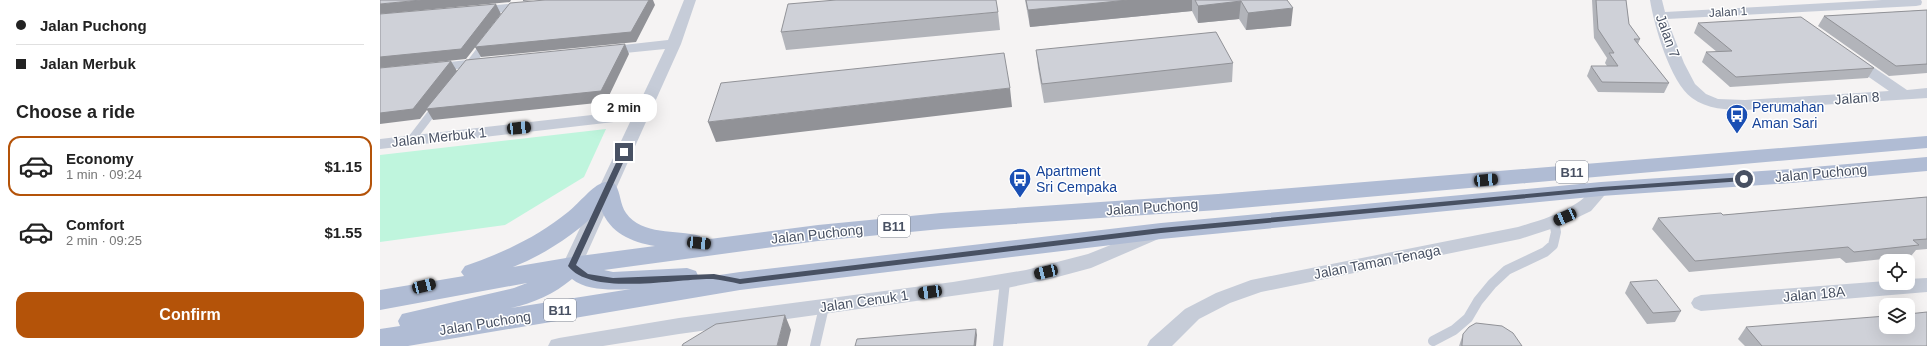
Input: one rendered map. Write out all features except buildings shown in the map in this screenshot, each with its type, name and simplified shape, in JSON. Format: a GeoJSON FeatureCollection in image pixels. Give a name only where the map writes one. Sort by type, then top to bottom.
{"type":"FeatureCollection","features":[{"type":"Feature","properties":{"kind":"main road","name":"Jalan Puchong"},"geometry":{"type":"LineString","coordinates":[[380,298],[572,266],[723,245],[941,221],[1218,202],[1927,142]]}},
{"type":"Feature","properties":{"kind":"main road","name":"Jalan Puchong"},"geometry":{"type":"LineString","coordinates":[[380,340],[740,281],[1161,231],[1601,189],[1927,164]]}},
{"type":"Feature","properties":{"kind":"main road"},"geometry":{"type":"LineString","coordinates":[[607,189],[613,210],[618,219],[628,229],[646,235],[674,240],[723,245]]}},
{"type":"Feature","properties":{"kind":"main road"},"geometry":{"type":"LineString","coordinates":[[380,298],[497,265],[525,252],[560,232],[589,209],[607,189]]}},
{"type":"Feature","properties":{"kind":"main road"},"geometry":{"type":"LineString","coordinates":[[380,329],[519,297],[547,284],[572,266],[586,276],[613,281],[714,276],[740,281]]}},
{"type":"Feature","properties":{"kind":"street"},"geometry":{"type":"LineString","coordinates":[[572,266],[674,44],[690,0]]}},
{"type":"Feature","properties":{"kind":"street","name":"Jalan 7"},"geometry":{"type":"LineString","coordinates":[[1656,0],[1659,16],[1681,71]]}},
{"type":"Feature","properties":{"kind":"street","name":"Jalan 1"},"geometry":{"type":"LineString","coordinates":[[1659,16],[1782,9],[1862,2],[1919,4]]}},
{"type":"Feature","properties":{"kind":"street"},"geometry":{"type":"LineString","coordinates":[[465,12],[541,5]]}},
{"type":"Feature","properties":{"kind":"street"},"geometry":{"type":"LineString","coordinates":[[1782,9],[1801,23]]}},
{"type":"Feature","properties":{"kind":"street"},"geometry":{"type":"LineString","coordinates":[[588,52],[674,44]]}},
{"type":"Feature","properties":{"kind":"street"},"geometry":{"type":"LineString","coordinates":[[1839,50],[1903,94]]}},
{"type":"Feature","properties":{"kind":"street"},"geometry":{"type":"LineString","coordinates":[[418,69],[502,61]]}},
{"type":"Feature","properties":{"kind":"street","name":"Jalan 8"},"geometry":{"type":"LineString","coordinates":[[1681,71],[1694,92],[1706,100],[1720,104],[1739,105],[1927,93]]}},
{"type":"Feature","properties":{"kind":"street","name":"Jalan Merbuk 1"},"geometry":{"type":"LineString","coordinates":[[380,144],[642,114]]}},
{"type":"Feature","properties":{"kind":"street","name":"Jalan Taman Tenaga"},"geometry":{"type":"LineString","coordinates":[[1158,346],[1192,314],[1223,298],[1258,285],[1520,233],[1554,222],[1585,208],[1601,189]]}},
{"type":"Feature","properties":{"kind":"street","name":"Jalan Cenuk 1"},"geometry":{"type":"LineString","coordinates":[[559,346],[601,338],[707,328],[824,307],[1006,282],[1074,266],[1116,251],[1161,231]]}},
{"type":"Feature","properties":{"kind":"street","name":"Jalan 18A"},"geometry":{"type":"LineString","coordinates":[[1701,303],[1927,285]]}},
{"type":"Feature","properties":{"kind":"lane"},"geometry":{"type":"LineString","coordinates":[[461,76],[489,39]]}},
{"type":"Feature","properties":{"kind":"lane"},"geometry":{"type":"LineString","coordinates":[[411,140],[443,99]]}},
{"type":"Feature","properties":{"kind":"lane"},"geometry":{"type":"LineString","coordinates":[[1433,341],[1454,330],[1468,318],[1478,301],[1492,284],[1508,270],[1545,252],[1553,245],[1556,232],[1554,222]]}},
{"type":"Feature","properties":{"kind":"lane"},"geometry":{"type":"LineString","coordinates":[[998,346],[1006,282]]}},
{"type":"Feature","properties":{"kind":"lane"},"geometry":{"type":"LineString","coordinates":[[815,346],[824,307]]}},
{"type":"Feature","properties":{"kind":"green space"},"geometry":{"type":"Polygon","coordinates":[[[606,129],[584,177],[505,225],[380,242],[380,155],[606,129]]]}},
{"type":"Feature","properties":{"kind":"place","name":"Perumahan Aman Sari"},"geometry":{"type":"Point","coordinates":[1737,134]}},
{"type":"Feature","properties":{"kind":"place","name":"Apartment Sri Cempaka"},"geometry":{"type":"Point","coordinates":[1020,198]}},
{"type":"Feature","properties":{"kind":"route"},"geometry":{"type":"LineString","coordinates":[[624,152],[572,266],[586,276],[613,281],[714,276],[740,281],[1161,231],[1601,189],[1744,179]]}}]}
